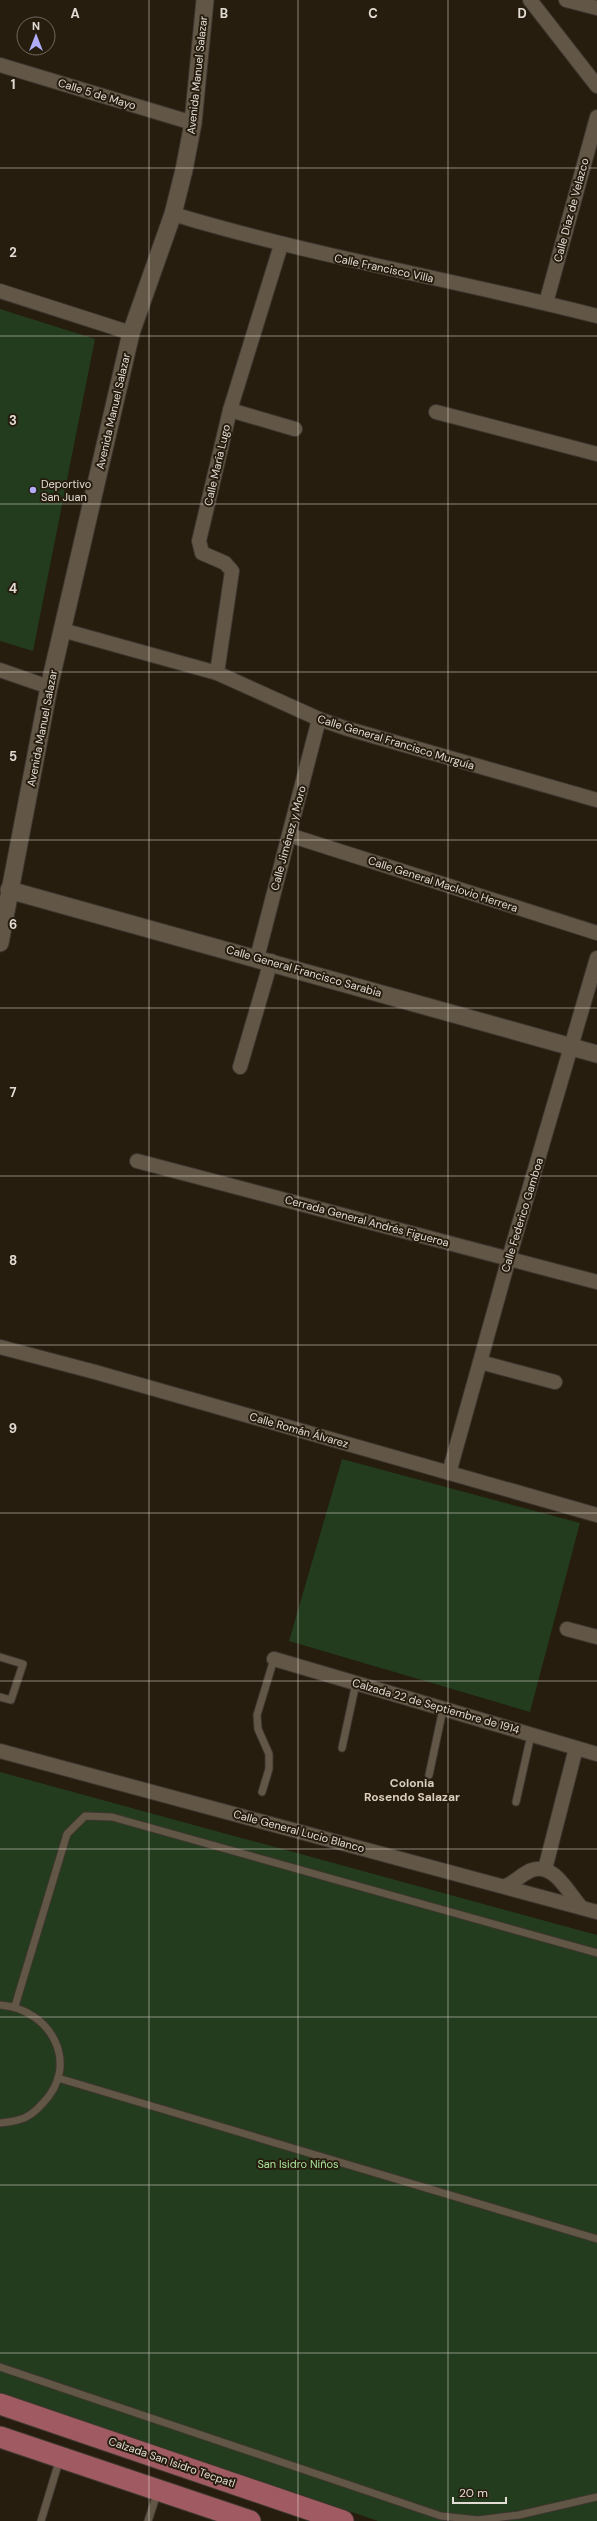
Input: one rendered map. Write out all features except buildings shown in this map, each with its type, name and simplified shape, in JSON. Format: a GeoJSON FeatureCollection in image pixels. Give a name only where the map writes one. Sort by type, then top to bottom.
{"type":"FeatureCollection","features":[{"type":"Feature","properties":{"kind":"main road","name":"Calzada San Isidro Tecpatl"},"geometry":{"type":"LineString","coordinates":[[0,2404],[343,2521]]}},
{"type":"Feature","properties":{"kind":"main road"},"geometry":{"type":"LineString","coordinates":[[0,2437],[250,2521]]}},
{"type":"Feature","properties":{"kind":"street","name":"Avenida Manuel Salazar"},"geometry":{"type":"LineString","coordinates":[[0,943],[49,687],[131,333],[173,214],[194,123],[205,0]]}},
{"type":"Feature","properties":{"kind":"street"},"geometry":{"type":"LineString","coordinates":[[530,0],[597,86]]}},
{"type":"Feature","properties":{"kind":"street"},"geometry":{"type":"LineString","coordinates":[[566,0],[597,8]]}},
{"type":"Feature","properties":{"kind":"street","name":"Calle 5 de Mayo"},"geometry":{"type":"LineString","coordinates":[[0,65],[194,123]]}},
{"type":"Feature","properties":{"kind":"street","name":"Calle Díaz de Velazco"},"geometry":{"type":"LineString","coordinates":[[546,303],[597,117]]}},
{"type":"Feature","properties":{"kind":"street","name":"Calle Francisco Villa"},"geometry":{"type":"LineString","coordinates":[[173,214],[281,245],[546,303],[597,316]]}},
{"type":"Feature","properties":{"kind":"street","name":"Calle María Lugo"},"geometry":{"type":"LineString","coordinates":[[217,673],[232,571],[224,563],[202,553],[199,541],[230,410],[281,245]]}},
{"type":"Feature","properties":{"kind":"street"},"geometry":{"type":"LineString","coordinates":[[0,292],[131,333]]}},
{"type":"Feature","properties":{"kind":"street"},"geometry":{"type":"LineString","coordinates":[[230,410],[295,429]]}},
{"type":"Feature","properties":{"kind":"street"},"geometry":{"type":"LineString","coordinates":[[436,412],[597,454]]}},
{"type":"Feature","properties":{"kind":"street","name":"Calle General Francisco Murguía"},"geometry":{"type":"LineString","coordinates":[[62,630],[217,673],[319,719],[597,800]]}},
{"type":"Feature","properties":{"kind":"street"},"geometry":{"type":"LineString","coordinates":[[0,670],[49,687]]}},
{"type":"Feature","properties":{"kind":"street","name":"Calle Jiménez y Moro"},"geometry":{"type":"LineString","coordinates":[[240,1067],[264,960],[289,835],[319,719]]}},
{"type":"Feature","properties":{"kind":"street","name":"Calle General Maclovio Herrera"},"geometry":{"type":"LineString","coordinates":[[289,835],[597,933]]}},
{"type":"Feature","properties":{"kind":"street","name":"Calle General Francisco Sarabia"},"geometry":{"type":"LineString","coordinates":[[10,890],[597,1054]]}},
{"type":"Feature","properties":{"kind":"street","name":"Calle Federico Gamboa"},"geometry":{"type":"LineString","coordinates":[[449,1473],[509,1258],[597,958]]}},
{"type":"Feature","properties":{"kind":"street","name":"Cerrada General Andrés Figueroa"},"geometry":{"type":"LineString","coordinates":[[137,1161],[597,1282]]}},
{"type":"Feature","properties":{"kind":"street","name":"Calle Román Álvarez"},"geometry":{"type":"LineString","coordinates":[[0,1347],[96,1372],[597,1515]]}},
{"type":"Feature","properties":{"kind":"street"},"geometry":{"type":"LineString","coordinates":[[480,1362],[555,1382]]}},
{"type":"Feature","properties":{"kind":"street"},"geometry":{"type":"LineString","coordinates":[[567,1629],[597,1637]]}},
{"type":"Feature","properties":{"kind":"street","name":"Calzada 22 de Septiembre de 1914"},"geometry":{"type":"LineString","coordinates":[[274,1659],[597,1754]]}},
{"type":"Feature","properties":{"kind":"street"},"geometry":{"type":"LineString","coordinates":[[545,1869],[576,1748]]}},
{"type":"Feature","properties":{"kind":"street","name":"Calle General Lucio Blanco"},"geometry":{"type":"LineString","coordinates":[[0,1751],[506,1886],[597,1912]]}},
{"type":"Feature","properties":{"kind":"street"},"geometry":{"type":"LineString","coordinates":[[506,1886],[530,1871],[545,1869],[555,1874],[582,1908]]}},
{"type":"Feature","properties":{"kind":"lane"},"geometry":{"type":"LineString","coordinates":[[0,1657],[22,1664],[11,1700],[0,1697]]}},
{"type":"Feature","properties":{"kind":"lane"},"geometry":{"type":"LineString","coordinates":[[262,1792],[269,1769],[269,1754],[258,1729],[257,1715],[274,1659]]}},
{"type":"Feature","properties":{"kind":"lane"},"geometry":{"type":"LineString","coordinates":[[342,1748],[356,1683]]}},
{"type":"Feature","properties":{"kind":"lane"},"geometry":{"type":"LineString","coordinates":[[428,1775],[443,1708]]}},
{"type":"Feature","properties":{"kind":"lane"},"geometry":{"type":"LineString","coordinates":[[516,1802],[532,1735]]}},
{"type":"Feature","properties":{"kind":"lane"},"geometry":{"type":"LineString","coordinates":[[15,2006],[68,1834],[85,1816],[112,1816],[597,1952]]}},
{"type":"Feature","properties":{"kind":"lane"},"geometry":{"type":"LineString","coordinates":[[0,2005],[15,2006],[37,2017],[46,2025],[55,2041],[60,2059],[58,2078],[50,2096],[36,2111],[19,2120],[0,2123]]}},
{"type":"Feature","properties":{"kind":"lane"},"geometry":{"type":"LineString","coordinates":[[58,2078],[597,2239]]}},
{"type":"Feature","properties":{"kind":"lane"},"geometry":{"type":"LineString","coordinates":[[0,2367],[441,2516],[478,2520],[519,2515],[597,2497]]}},
{"type":"Feature","properties":{"kind":"lane"},"geometry":{"type":"LineString","coordinates":[[41,2521],[60,2457]]}},
{"type":"Feature","properties":{"kind":"lane"},"geometry":{"type":"LineString","coordinates":[[148,2521],[158,2490]]}},
{"type":"Feature","properties":{"kind":"green space","name":"Deportivo San Juan"},"geometry":{"type":"Polygon","coordinates":[[[0,309],[95,339],[33,651],[0,641],[0,309]]]}},
{"type":"Feature","properties":{"kind":"green space"},"geometry":{"type":"Polygon","coordinates":[[[342,1459],[580,1523],[530,1712],[289,1641],[342,1459]]]}},
{"type":"Feature","properties":{"kind":"green space","name":"San Isidro Niños"},"geometry":{"type":"Polygon","coordinates":[[[0,1772],[597,1935],[597,2521],[378,2521],[0,2393],[0,1772]]]}},
{"type":"Feature","properties":{"kind":"place","name":"Deportivo San Juan"},"geometry":{"type":"Point","coordinates":[33,490]}},
{"type":"Feature","properties":{"kind":"district","name":"Colonia Rosendo Salazar"},"geometry":{"type":"Point","coordinates":[412,1790]}}]}
